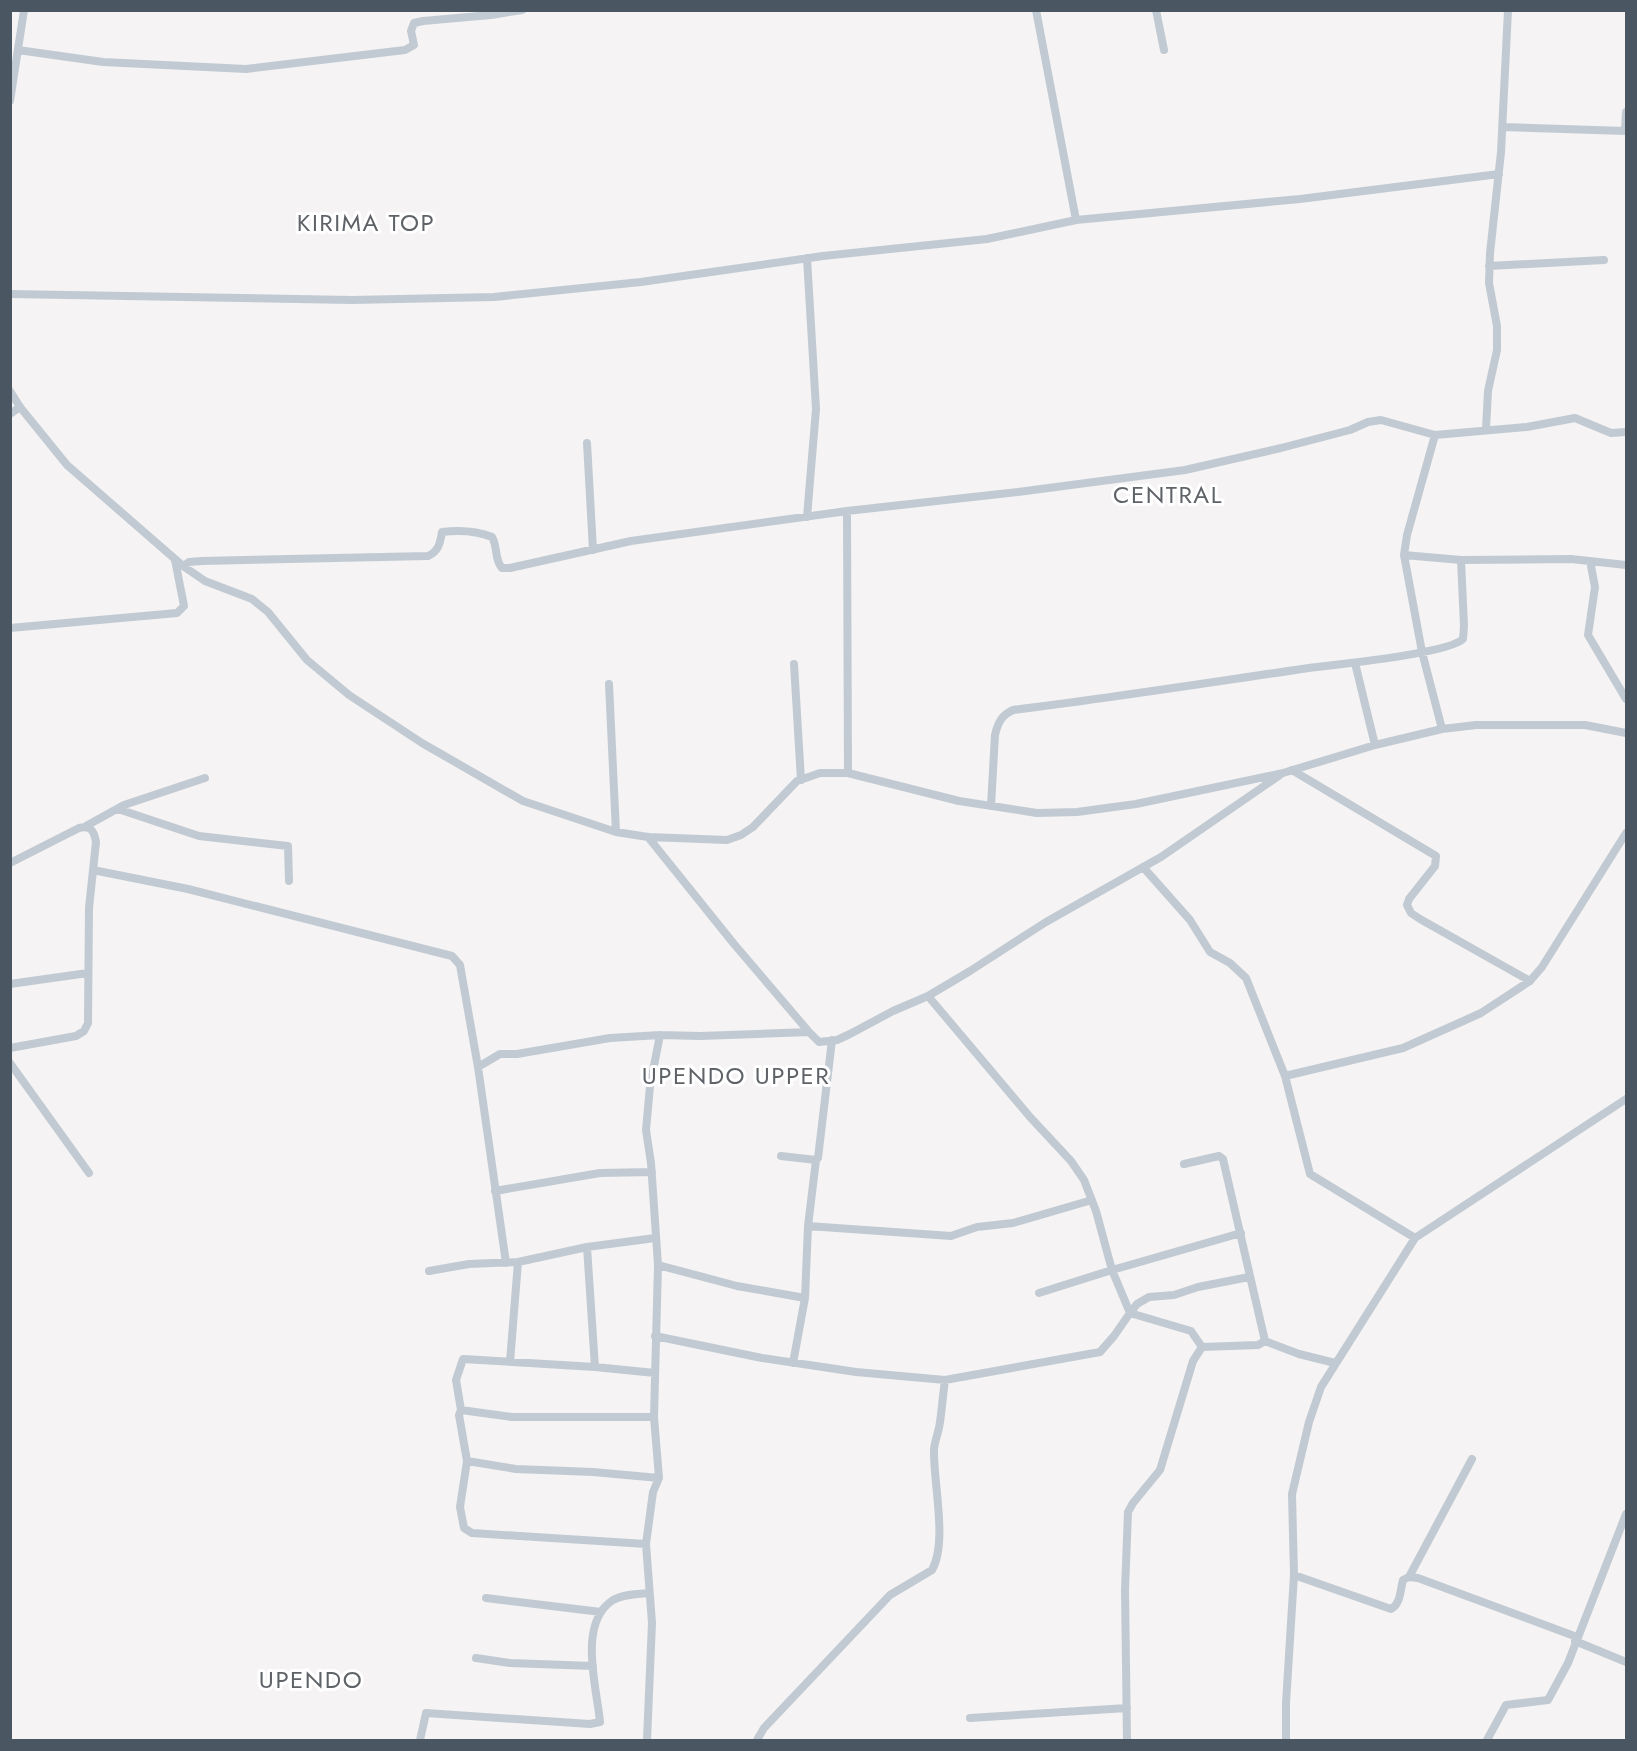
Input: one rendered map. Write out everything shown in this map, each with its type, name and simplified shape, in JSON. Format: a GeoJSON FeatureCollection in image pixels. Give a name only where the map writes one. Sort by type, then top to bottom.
{"type":"FeatureCollection","features":[{"type":"Feature","properties":{"kind":"street"},"geometry":{"type":"LineString","coordinates":[[10,101],[24,10]]}},
{"type":"Feature","properties":{"kind":"street"},"geometry":{"type":"LineString","coordinates":[[18,50],[103,62],[246,69],[405,50],[414,45],[411,31],[414,23],[522,10]]}},
{"type":"Feature","properties":{"kind":"street"},"geometry":{"type":"LineString","coordinates":[[1036,10],[1076,220]]}},
{"type":"Feature","properties":{"kind":"street"},"geometry":{"type":"LineString","coordinates":[[1156,10],[1164,50]]}},
{"type":"Feature","properties":{"kind":"street"},"geometry":{"type":"LineString","coordinates":[[1486,429],[1488,392],[1497,350],[1497,326],[1489,283],[1503,127],[1508,10]]}},
{"type":"Feature","properties":{"kind":"street"},"geometry":{"type":"LineString","coordinates":[[1503,127],[1626,130],[1626,112]]}},
{"type":"Feature","properties":{"kind":"street"},"geometry":{"type":"LineString","coordinates":[[10,294],[352,300],[494,297],[640,282],[807,258],[987,238],[1076,220],[1300,199],[1499,174]]}},
{"type":"Feature","properties":{"kind":"street"},"geometry":{"type":"LineString","coordinates":[[807,258],[816,409],[807,517]]}},
{"type":"Feature","properties":{"kind":"street"},"geometry":{"type":"LineString","coordinates":[[1490,266],[1604,260]]}},
{"type":"Feature","properties":{"kind":"street"},"geometry":{"type":"LineString","coordinates":[[10,391],[20,407],[67,465],[183,567],[205,581],[252,599],[268,612],[307,660],[349,695],[422,743],[523,801],[616,832],[648,837],[727,840],[753,827],[797,781],[820,773],[848,773],[959,801],[1037,813],[1077,812],[1136,804],[1283,773],[1375,745],[1442,729],[1476,724],[1585,725],[1626,733]]}},
{"type":"Feature","properties":{"kind":"street"},"geometry":{"type":"LineString","coordinates":[[10,414],[20,407]]}},
{"type":"Feature","properties":{"kind":"street"},"geometry":{"type":"LineString","coordinates":[[183,567],[189,562],[202,561],[428,556],[439,547],[442,531],[452,530],[484,533],[492,537],[498,563],[502,568],[527,566],[631,541],[1185,470],[1350,430],[1375,420],[1435,435],[1527,427],[1575,418],[1611,433],[1626,432]]}},
{"type":"Feature","properties":{"kind":"street"},"geometry":{"type":"LineString","coordinates":[[1435,435],[1407,535],[1404,555],[1422,652],[1442,729]]}},
{"type":"Feature","properties":{"kind":"street"},"geometry":{"type":"LineString","coordinates":[[587,443],[592,550]]}},
{"type":"Feature","properties":{"kind":"street"},"geometry":{"type":"LineString","coordinates":[[847,512],[848,773]]}},
{"type":"Feature","properties":{"kind":"street"},"geometry":{"type":"LineString","coordinates":[[1404,555],[1461,560],[1571,560],[1626,565]]}},
{"type":"Feature","properties":{"kind":"street"},"geometry":{"type":"LineString","coordinates":[[10,628],[177,613],[184,606],[175,560]]}},
{"type":"Feature","properties":{"kind":"street"},"geometry":{"type":"LineString","coordinates":[[991,806],[997,726],[1004,714],[1013,710],[1355,663],[1422,652],[1454,644],[1463,639],[1461,560]]}},
{"type":"Feature","properties":{"kind":"street"},"geometry":{"type":"LineString","coordinates":[[1593,562],[1591,566],[1595,587],[1588,635],[1626,699]]}},
{"type":"Feature","properties":{"kind":"street"},"geometry":{"type":"LineString","coordinates":[[1355,663],[1375,745]]}},
{"type":"Feature","properties":{"kind":"street"},"geometry":{"type":"LineString","coordinates":[[794,664],[801,780]]}},
{"type":"Feature","properties":{"kind":"street"},"geometry":{"type":"LineString","coordinates":[[609,684],[616,832]]}},
{"type":"Feature","properties":{"kind":"street"},"geometry":{"type":"LineString","coordinates":[[1292,770],[1436,856],[1435,866],[1409,899],[1408,910],[1530,981]]}},
{"type":"Feature","properties":{"kind":"street"},"geometry":{"type":"LineString","coordinates":[[648,837],[734,944],[819,1042],[850,1034],[893,1011],[928,996],[1046,922],[1170,851],[1283,773]]}},
{"type":"Feature","properties":{"kind":"street"},"geometry":{"type":"LineString","coordinates":[[10,862],[118,809],[205,778]]}},
{"type":"Feature","properties":{"kind":"street"},"geometry":{"type":"LineString","coordinates":[[118,809],[199,836],[288,846],[289,881]]}},
{"type":"Feature","properties":{"kind":"street"},"geometry":{"type":"LineString","coordinates":[[10,1048],[76,1036],[84,1031],[88,1023],[89,909],[95,834],[91,828],[86,826]]}},
{"type":"Feature","properties":{"kind":"street"},"geometry":{"type":"LineString","coordinates":[[1285,1076],[1403,1048],[1481,1013],[1530,981],[1542,967],[1626,833]]}},
{"type":"Feature","properties":{"kind":"street"},"geometry":{"type":"LineString","coordinates":[[1143,867],[1190,920],[1210,952],[1230,963],[1246,978],[1285,1076],[1311,1176],[1415,1238]]}},
{"type":"Feature","properties":{"kind":"street"},"geometry":{"type":"LineString","coordinates":[[93,870],[188,889],[452,956],[460,965],[478,1067],[506,1263]]}},
{"type":"Feature","properties":{"kind":"street"},"geometry":{"type":"LineString","coordinates":[[10,984],[88,973]]}},
{"type":"Feature","properties":{"kind":"street"},"geometry":{"type":"LineString","coordinates":[[928,996],[1030,1117],[1071,1161],[1084,1180],[1112,1270],[1130,1313]]}},
{"type":"Feature","properties":{"kind":"street"},"geometry":{"type":"LineString","coordinates":[[478,1067],[500,1054],[517,1054],[610,1038],[809,1032]]}},
{"type":"Feature","properties":{"kind":"street"},"geometry":{"type":"LineString","coordinates":[[646,1740],[652,1623],[646,1544],[653,1492],[659,1478],[654,1417],[658,1265],[652,1172],[646,1130],[650,1086],[660,1035]]}},
{"type":"Feature","properties":{"kind":"street"},"geometry":{"type":"LineString","coordinates":[[793,1363],[805,1298],[808,1226],[832,1040]]}},
{"type":"Feature","properties":{"kind":"street"},"geometry":{"type":"LineString","coordinates":[[10,1063],[89,1173]]}},
{"type":"Feature","properties":{"kind":"street"},"geometry":{"type":"LineString","coordinates":[[1286,1740],[1294,1575],[1292,1494],[1309,1422],[1321,1387],[1415,1238],[1626,1099]]}},
{"type":"Feature","properties":{"kind":"street"},"geometry":{"type":"LineString","coordinates":[[781,1156],[816,1160]]}},
{"type":"Feature","properties":{"kind":"street"},"geometry":{"type":"LineString","coordinates":[[1184,1164],[1219,1156],[1222,1159],[1265,1341]]}},
{"type":"Feature","properties":{"kind":"street"},"geometry":{"type":"LineString","coordinates":[[495,1191],[600,1173],[652,1172]]}},
{"type":"Feature","properties":{"kind":"street"},"geometry":{"type":"LineString","coordinates":[[808,1226],[951,1236],[976,1227],[1013,1223],[1092,1200]]}},
{"type":"Feature","properties":{"kind":"street"},"geometry":{"type":"LineString","coordinates":[[1039,1293],[1241,1233]]}},
{"type":"Feature","properties":{"kind":"street"},"geometry":{"type":"LineString","coordinates":[[429,1271],[469,1264],[518,1263],[587,1247],[656,1238]]}},
{"type":"Feature","properties":{"kind":"street"},"geometry":{"type":"LineString","coordinates":[[587,1247],[595,1367]]}},
{"type":"Feature","properties":{"kind":"street"},"geometry":{"type":"LineString","coordinates":[[510,1362],[518,1263]]}},
{"type":"Feature","properties":{"kind":"street"},"geometry":{"type":"LineString","coordinates":[[658,1265],[737,1286],[805,1298]]}},
{"type":"Feature","properties":{"kind":"street"},"geometry":{"type":"LineString","coordinates":[[655,1336],[793,1363],[856,1372],[945,1380],[1100,1352],[1137,1304],[1149,1298],[1174,1295],[1198,1287],[1249,1277]]}},
{"type":"Feature","properties":{"kind":"street"},"geometry":{"type":"LineString","coordinates":[[1130,1313],[1191,1331],[1202,1347]]}},
{"type":"Feature","properties":{"kind":"street"},"geometry":{"type":"LineString","coordinates":[[1265,1341],[1299,1354],[1335,1363]]}},
{"type":"Feature","properties":{"kind":"street"},"geometry":{"type":"LineString","coordinates":[[1202,1347],[1258,1345],[1265,1341]]}},
{"type":"Feature","properties":{"kind":"street"},"geometry":{"type":"LineString","coordinates":[[1127,1740],[1125,1590],[1128,1512],[1160,1470],[1193,1361],[1202,1347]]}},
{"type":"Feature","properties":{"kind":"street"},"geometry":{"type":"LineString","coordinates":[[646,1544],[472,1533],[464,1528],[460,1507],[467,1461],[456,1380],[463,1359],[655,1373]]}},
{"type":"Feature","properties":{"kind":"street"},"geometry":{"type":"LineString","coordinates":[[757,1740],[764,1728],[890,1595],[932,1570],[938,1554],[938,1498],[934,1449],[940,1423],[945,1380]]}},
{"type":"Feature","properties":{"kind":"street"},"geometry":{"type":"LineString","coordinates":[[461,1410],[512,1417],[654,1417]]}},
{"type":"Feature","properties":{"kind":"street"},"geometry":{"type":"LineString","coordinates":[[1294,1575],[1391,1609],[1395,1607],[1403,1580],[1409,1576],[1472,1459]]}},
{"type":"Feature","properties":{"kind":"street"},"geometry":{"type":"LineString","coordinates":[[467,1461],[516,1469],[593,1472],[659,1478]]}},
{"type":"Feature","properties":{"kind":"street"},"geometry":{"type":"LineString","coordinates":[[1487,1740],[1506,1705],[1548,1700],[1568,1663],[1626,1514]]}},
{"type":"Feature","properties":{"kind":"street"},"geometry":{"type":"LineString","coordinates":[[1409,1576],[1576,1639],[1626,1662]]}},
{"type":"Feature","properties":{"kind":"street"},"geometry":{"type":"LineString","coordinates":[[420,1740],[426,1713],[596,1725],[600,1722],[591,1639],[601,1612],[615,1599],[649,1593]]}},
{"type":"Feature","properties":{"kind":"street"},"geometry":{"type":"LineString","coordinates":[[486,1598],[601,1612]]}},
{"type":"Feature","properties":{"kind":"street"},"geometry":{"type":"LineString","coordinates":[[476,1658],[510,1663],[593,1666]]}},
{"type":"Feature","properties":{"kind":"street"},"geometry":{"type":"LineString","coordinates":[[970,1718],[1127,1708]]}},
{"type":"Feature","properties":{"kind":"district","name":"KIRIMA TOP"},"geometry":{"type":"Point","coordinates":[366,222]}},
{"type":"Feature","properties":{"kind":"district","name":"CENTRAL"},"geometry":{"type":"Point","coordinates":[1168,494]}},
{"type":"Feature","properties":{"kind":"district","name":"UPENDO UPPER"},"geometry":{"type":"Point","coordinates":[736,1075]}},
{"type":"Feature","properties":{"kind":"district","name":"UPENDO"},"geometry":{"type":"Point","coordinates":[311,1679]}}]}
